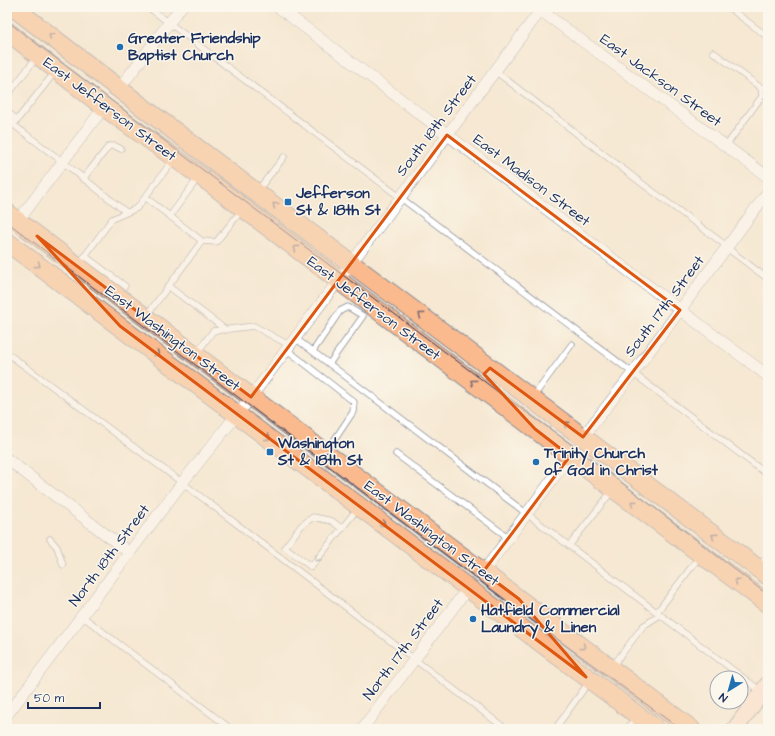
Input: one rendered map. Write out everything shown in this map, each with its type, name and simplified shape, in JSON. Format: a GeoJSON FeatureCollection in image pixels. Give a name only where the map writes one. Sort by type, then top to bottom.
{"type":"FeatureCollection","features":[{"type":"Feature","properties":{"kind":"main road","name":"East Jefferson Street"},"geometry":{"type":"LineString","coordinates":[[12,7],[149,112],[583,437],[765,569]]}},
{"type":"Feature","properties":{"kind":"main road","name":"East Jefferson Street"},"geometry":{"type":"LineString","coordinates":[[7,32],[104,107],[207,181],[338,280],[363,308],[535,428],[570,456],[768,604]]}},
{"type":"Feature","properties":{"kind":"main road","name":"East Jefferson Street"},"geometry":{"type":"LineString","coordinates":[[149,112],[207,181]]}},
{"type":"Feature","properties":{"kind":"main road","name":"East Washington Street"},"geometry":{"type":"LineString","coordinates":[[12,217],[37,236],[81,261],[146,317],[195,355],[691,729]]}},
{"type":"Feature","properties":{"kind":"main road","name":"East Washington Street"},"geometry":{"type":"LineString","coordinates":[[37,236],[120,326]]}},
{"type":"Feature","properties":{"kind":"main road","name":"East Washington Street"},"geometry":{"type":"LineString","coordinates":[[7,242],[588,679],[632,722],[656,729]]}},
{"type":"Feature","properties":{"kind":"main road","name":"East Jefferson Street"},"geometry":{"type":"LineString","coordinates":[[452,339],[535,428]]}},
{"type":"Feature","properties":{"kind":"main road"},"geometry":{"type":"LineString","coordinates":[[519,599],[588,679]]}},
{"type":"Feature","properties":{"kind":"main road"},"geometry":{"type":"LineString","coordinates":[[735,729],[765,688]]}},
{"type":"Feature","properties":{"kind":"street"},"geometry":{"type":"LineString","coordinates":[[119,88],[181,7]]}},
{"type":"Feature","properties":{"kind":"street","name":"East Madison Street"},"geometry":{"type":"LineString","coordinates":[[278,7],[768,376]]}},
{"type":"Feature","properties":{"kind":"street","name":"South 18th Street"},"geometry":{"type":"LineString","coordinates":[[237,414],[495,71],[540,8]]}},
{"type":"Feature","properties":{"kind":"street","name":"East Jackson Street"},"geometry":{"type":"LineString","coordinates":[[540,8],[768,177]]}},
{"type":"Feature","properties":{"kind":"street"},"geometry":{"type":"LineString","coordinates":[[12,217],[63,162],[104,107]]}},
{"type":"Feature","properties":{"kind":"street","name":"South 17th Street"},"geometry":{"type":"LineString","coordinates":[[583,437],[633,373],[768,192]]}},
{"type":"Feature","properties":{"kind":"street","name":"North 18th Street"},"geometry":{"type":"LineString","coordinates":[[7,715],[182,483],[237,414]]}},
{"type":"Feature","properties":{"kind":"street"},"geometry":{"type":"LineString","coordinates":[[483,572],[570,456]]}},
{"type":"Feature","properties":{"kind":"street"},"geometry":{"type":"LineString","coordinates":[[7,459],[130,552]]}},
{"type":"Feature","properties":{"kind":"street","name":"North 17th Street"},"geometry":{"type":"LineString","coordinates":[[363,729],[468,588]]}},
{"type":"Feature","properties":{"kind":"lane"},"geometry":{"type":"LineString","coordinates":[[148,7],[768,475]]}},
{"type":"Feature","properties":{"kind":"lane"},"geometry":{"type":"LineString","coordinates":[[728,7],[768,37]]}},
{"type":"Feature","properties":{"kind":"lane"},"geometry":{"type":"LineString","coordinates":[[713,52],[761,88],[762,96],[726,146]]}},
{"type":"Feature","properties":{"kind":"lane"},"geometry":{"type":"LineString","coordinates":[[7,96],[38,55]]}},
{"type":"Feature","properties":{"kind":"lane"},"geometry":{"type":"LineString","coordinates":[[14,125],[57,70]]}},
{"type":"Feature","properties":{"kind":"lane"},"geometry":{"type":"LineString","coordinates":[[495,71],[768,279]]}},
{"type":"Feature","properties":{"kind":"lane"},"geometry":{"type":"LineString","coordinates":[[761,88],[768,86]]}},
{"type":"Feature","properties":{"kind":"lane"},"geometry":{"type":"LineString","coordinates":[[7,112],[18,120]]}},
{"type":"Feature","properties":{"kind":"lane"},"geometry":{"type":"LineString","coordinates":[[7,120],[126,212]]}},
{"type":"Feature","properties":{"kind":"lane"},"geometry":{"type":"LineString","coordinates":[[83,179],[109,146],[115,146],[121,149]]}},
{"type":"Feature","properties":{"kind":"lane"},"geometry":{"type":"LineString","coordinates":[[257,192],[284,157]]}},
{"type":"Feature","properties":{"kind":"lane"},"geometry":{"type":"LineString","coordinates":[[125,286],[81,261],[112,219],[137,208],[174,158]]}},
{"type":"Feature","properties":{"kind":"lane"},"geometry":{"type":"LineString","coordinates":[[170,216],[207,181]]}},
{"type":"Feature","properties":{"kind":"lane"},"geometry":{"type":"LineString","coordinates":[[145,197],[202,241],[216,242],[243,208]]}},
{"type":"Feature","properties":{"kind":"lane"},"geometry":{"type":"LineString","coordinates":[[146,317],[202,241]]}},
{"type":"Feature","properties":{"kind":"lane"},"geometry":{"type":"LineString","coordinates":[[168,286],[226,330]]}},
{"type":"Feature","properties":{"kind":"lane"},"geometry":{"type":"LineString","coordinates":[[313,351],[340,311],[348,307],[363,308],[363,316],[330,364]]}},
{"type":"Feature","properties":{"kind":"lane"},"geometry":{"type":"LineString","coordinates":[[195,355],[213,331],[254,326],[290,344],[313,351],[658,613],[765,688]]}},
{"type":"Feature","properties":{"kind":"lane"},"geometry":{"type":"LineString","coordinates":[[290,344],[354,402],[353,412],[326,453]]}},
{"type":"Feature","properties":{"kind":"lane"},"geometry":{"type":"LineString","coordinates":[[531,398],[572,344]]}},
{"type":"Feature","properties":{"kind":"lane"},"geometry":{"type":"LineString","coordinates":[[7,353],[182,483],[506,729]]}},
{"type":"Feature","properties":{"kind":"lane"},"geometry":{"type":"LineString","coordinates":[[396,454],[508,538]]}},
{"type":"Feature","properties":{"kind":"lane"},"geometry":{"type":"LineString","coordinates":[[569,546],[614,489]]}},
{"type":"Feature","properties":{"kind":"lane"},"geometry":{"type":"LineString","coordinates":[[342,529],[332,521],[313,517],[301,526],[285,547],[311,567],[360,507]]}},
{"type":"Feature","properties":{"kind":"lane"},"geometry":{"type":"LineString","coordinates":[[50,539],[57,547],[63,565]]}},
{"type":"Feature","properties":{"kind":"lane"},"geometry":{"type":"LineString","coordinates":[[611,668],[643,626],[657,617],[658,613],[701,554]]}},
{"type":"Feature","properties":{"kind":"lane"},"geometry":{"type":"LineString","coordinates":[[82,616],[232,729]]}},
{"type":"Feature","properties":{"kind":"lane"},"geometry":{"type":"LineString","coordinates":[[555,729],[588,679]]}},
{"type":"Feature","properties":{"kind":"highlighted area"},"geometry":{"type":"Polygon","coordinates":[[[447,135],[680,310],[583,437],[490,368],[484,374],[535,429],[570,456],[483,572],[519,599],[586,677],[120,326],[37,236],[251,397],[447,135]]]}},
{"type":"Feature","properties":{"kind":"tram line"},"geometry":{"type":"LineString","coordinates":[[7,21],[505,397],[577,448],[768,595]]}},
{"type":"Feature","properties":{"kind":"tram line"},"geometry":{"type":"LineString","coordinates":[[7,222],[549,633],[680,729]]}},
{"type":"Feature","properties":{"kind":"railway"},"geometry":{"type":"LineString","coordinates":[[763,7],[768,11]]}},
{"type":"Feature","properties":{"kind":"place","name":"Greater Friendship Baptist Church"},"geometry":{"type":"Point","coordinates":[120,47]}},
{"type":"Feature","properties":{"kind":"place","name":"Jefferson St & 18th St"},"geometry":{"type":"Point","coordinates":[288,202]}},
{"type":"Feature","properties":{"kind":"place","name":"Washington St & 18th St"},"geometry":{"type":"Point","coordinates":[270,452]}},
{"type":"Feature","properties":{"kind":"place","name":"Trinity Church of God in Christ"},"geometry":{"type":"Point","coordinates":[536,462]}},
{"type":"Feature","properties":{"kind":"place","name":"Hatfield Commercial Laundry & Linen"},"geometry":{"type":"Point","coordinates":[473,619]}}]}
